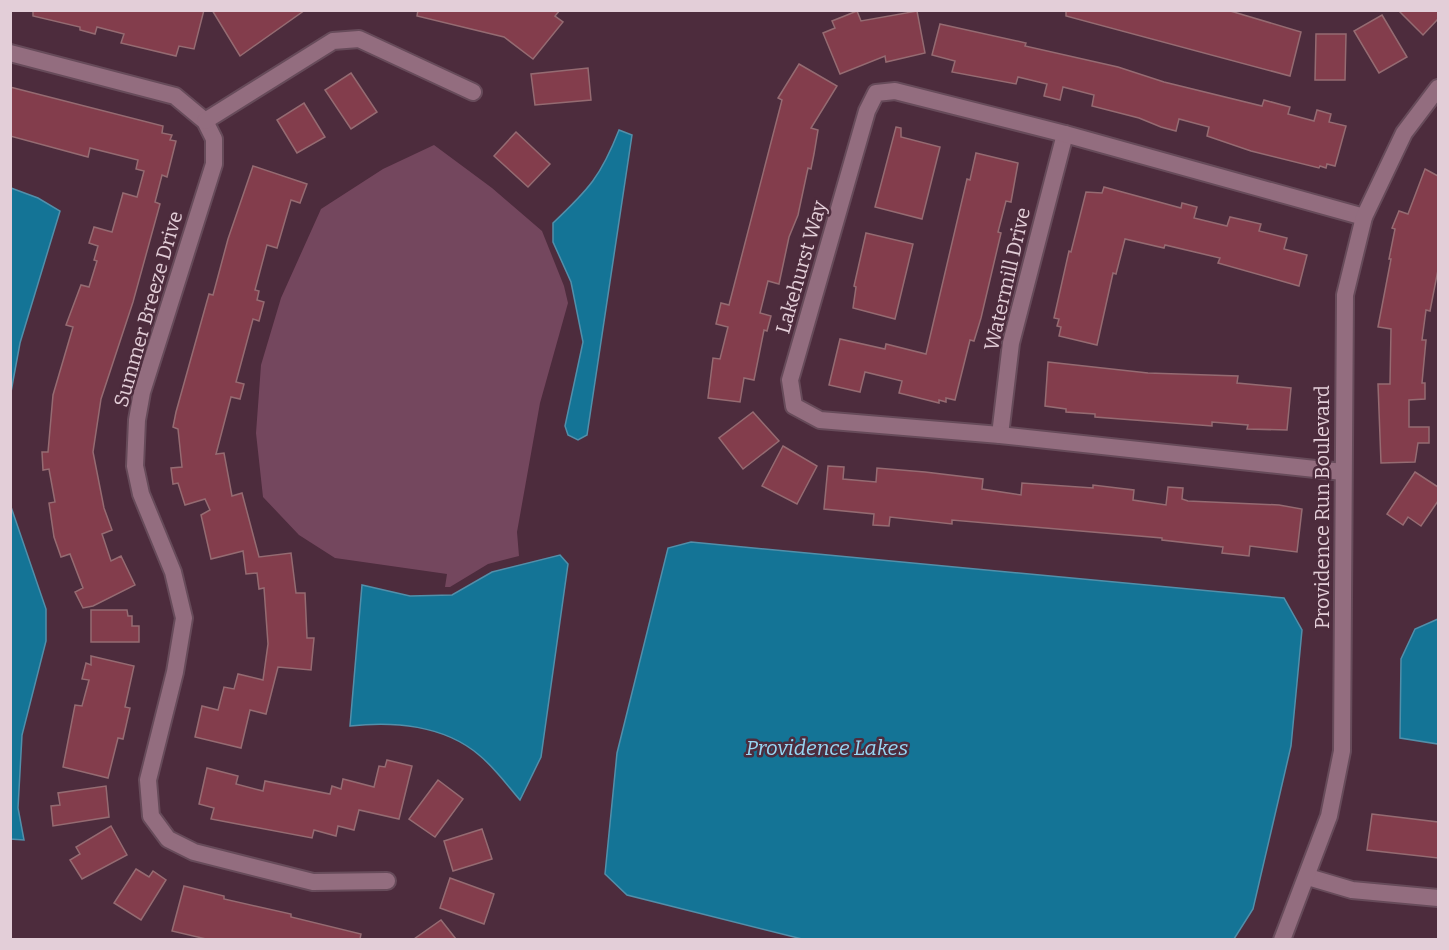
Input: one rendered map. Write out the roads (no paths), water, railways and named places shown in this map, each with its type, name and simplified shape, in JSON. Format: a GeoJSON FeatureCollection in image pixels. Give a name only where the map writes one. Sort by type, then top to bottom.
{"type":"FeatureCollection","features":[{"type":"Feature","properties":{"kind":"street"},"geometry":{"type":"LineString","coordinates":[[10,52],[175,96],[205,121],[333,41],[359,39],[473,92]]}},
{"type":"Feature","properties":{"kind":"street","name":"Providence Run Boulevard"},"geometry":{"type":"LineString","coordinates":[[1282,939],[1308,878],[1329,816],[1342,752],[1342,472],[1345,295],[1364,217],[1404,133],[1438,88]]}},
{"type":"Feature","properties":{"kind":"street","name":"Lakehurst Way"},"geometry":{"type":"LineString","coordinates":[[1342,472],[1000,435],[820,420],[794,406],[790,380],[867,111],[876,93],[895,91],[1065,134],[1364,217]]}},
{"type":"Feature","properties":{"kind":"street","name":"Summer Breeze Drive"},"geometry":{"type":"LineString","coordinates":[[205,121],[214,139],[213,164],[142,392],[137,420],[135,466],[141,494],[173,572],[184,618],[175,672],[148,780],[151,816],[168,839],[194,852],[313,882],[387,881]]}},
{"type":"Feature","properties":{"kind":"street","name":"Watermill Drive"},"geometry":{"type":"LineString","coordinates":[[1000,435],[1011,343],[1065,134]]}},
{"type":"Feature","properties":{"kind":"street"},"geometry":{"type":"LineString","coordinates":[[1308,878],[1352,890],[1438,898]]}},
{"type":"Feature","properties":{"kind":"water"},"geometry":{"type":"Polygon","coordinates":[[[619,130],[632,135],[587,435],[578,440],[568,435],[565,426],[583,342],[571,282],[553,242],[553,223],[593,181],[619,130]]]}},
{"type":"Feature","properties":{"kind":"water"},"geometry":{"type":"Polygon","coordinates":[[[11,188],[38,198],[60,211],[20,343],[11,392],[11,188]]]}},
{"type":"Feature","properties":{"kind":"water"},"geometry":{"type":"Polygon","coordinates":[[[10,504],[46,609],[46,641],[22,735],[18,808],[24,840],[10,839],[10,504]]]}},
{"type":"Feature","properties":{"kind":"water","name":"Providence Lakes"},"geometry":{"type":"Polygon","coordinates":[[[691,542],[1284,598],[1302,630],[1291,746],[1253,909],[1234,939],[802,939],[627,895],[605,874],[617,753],[668,548],[691,542]]]}},
{"type":"Feature","properties":{"kind":"water"},"geometry":{"type":"Polygon","coordinates":[[[560,555],[568,564],[541,757],[520,800],[485,760],[450,737],[418,727],[400,725],[350,726],[362,585],[410,596],[452,595],[492,572],[560,555]]]}},
{"type":"Feature","properties":{"kind":"water"},"geometry":{"type":"Polygon","coordinates":[[[1438,619],[1438,744],[1400,738],[1401,659],[1415,629],[1438,619]]]}}]}
